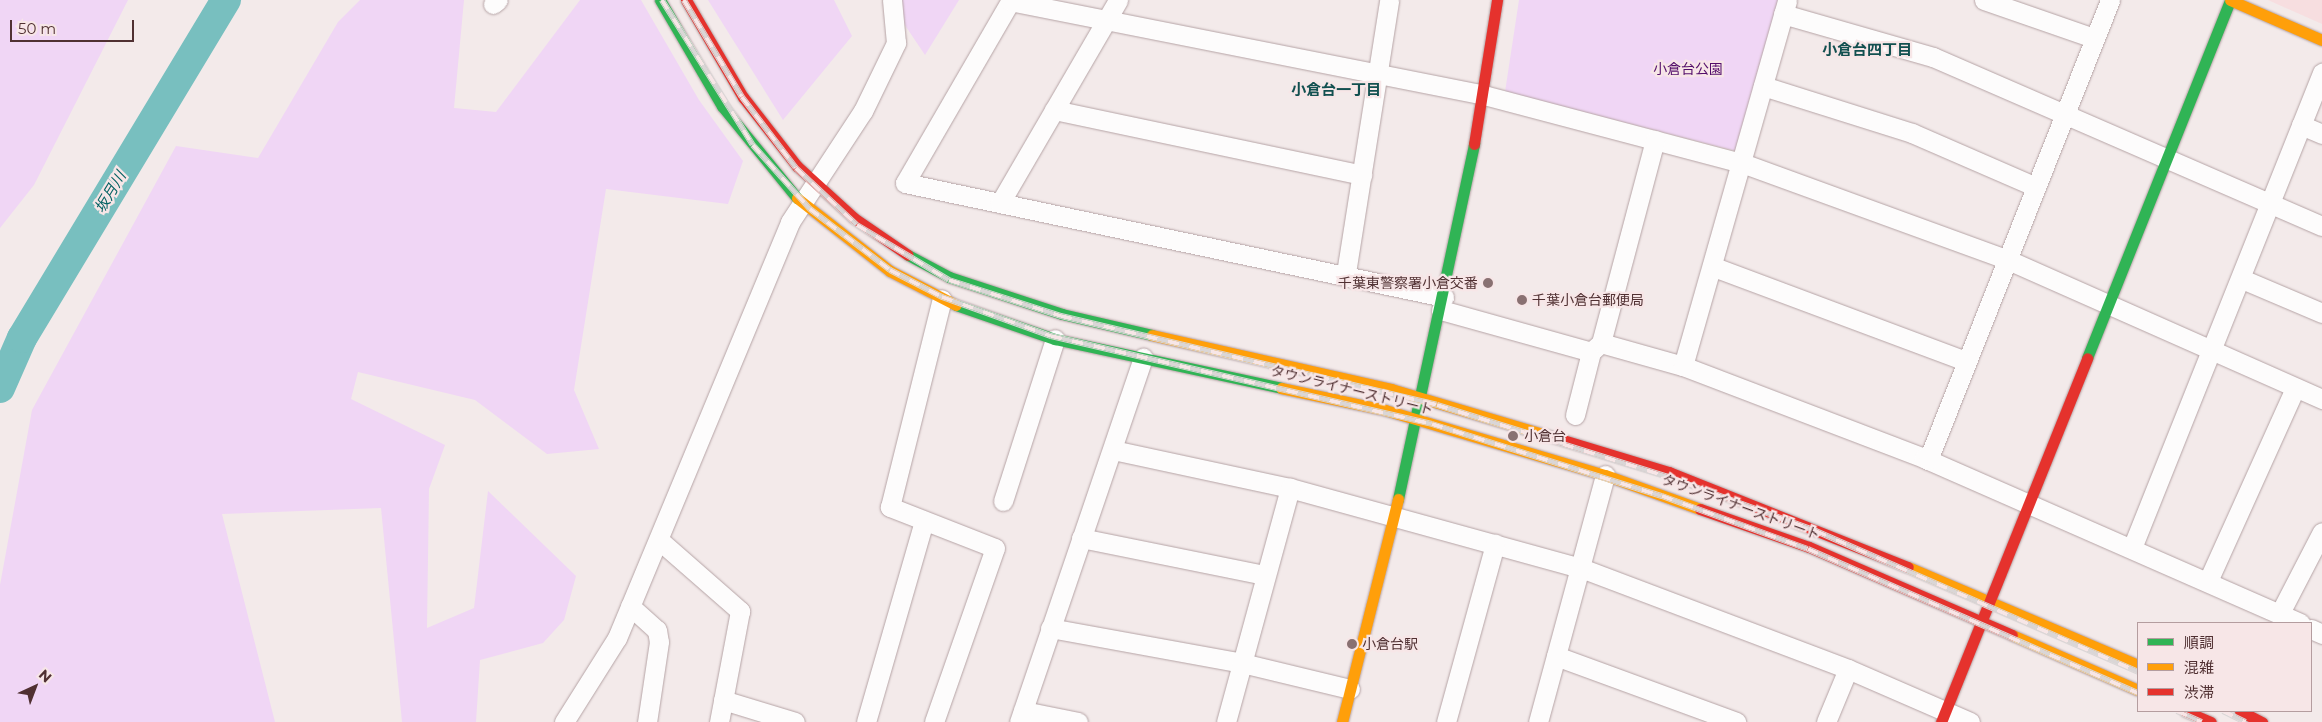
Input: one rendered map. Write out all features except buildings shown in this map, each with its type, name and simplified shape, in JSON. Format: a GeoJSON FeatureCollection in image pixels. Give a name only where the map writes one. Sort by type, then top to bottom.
{"type":"FeatureCollection","features":[{"type":"Feature","properties":{"kind":"street","name":"タウンライナーストリート"},"geometry":{"type":"LineString","coordinates":[[660,0],[722,106],[801,203],[890,271],[942,299],[1011,329],[1418,420],[1605,475],[1809,547],[2137,690]]}},
{"type":"Feature","properties":{"kind":"street","name":"タウンライナーストリート"},"geometry":{"type":"LineString","coordinates":[[686,0],[743,97],[814,182],[854,218],[902,252],[1001,297],[1423,398],[1669,472],[1990,600],[2137,665]]}},
{"type":"Feature","properties":{"kind":"street"},"geometry":{"type":"LineString","coordinates":[[564,722],[616,638],[801,203],[863,111],[896,43],[892,0]]}},
{"type":"Feature","properties":{"kind":"street"},"geometry":{"type":"LineString","coordinates":[[2298,622],[2031,502],[1928,460],[1683,366],[1596,348],[1442,304],[1346,273],[905,183],[1010,0],[1484,95],[1742,163],[2006,259],[2322,399]]}},
{"type":"Feature","properties":{"kind":"street"},"geometry":{"type":"LineString","coordinates":[[1000,203],[1118,0]]}},
{"type":"Feature","properties":{"kind":"street"},"geometry":{"type":"LineString","coordinates":[[1346,273],[1389,0]]}},
{"type":"Feature","properties":{"kind":"street"},"geometry":{"type":"LineString","coordinates":[[1342,722],[1423,398],[1484,95],[1497,0]]}},
{"type":"Feature","properties":{"kind":"street"},"geometry":{"type":"LineString","coordinates":[[1984,0],[2094,38]]}},
{"type":"Feature","properties":{"kind":"street"},"geometry":{"type":"LineString","coordinates":[[1928,460],[2006,259],[2067,114],[2094,38],[2110,0]]}},
{"type":"Feature","properties":{"kind":"street"},"geometry":{"type":"LineString","coordinates":[[1944,716],[2110,306],[2230,0],[2322,40]]}},
{"type":"Feature","properties":{"kind":"street"},"geometry":{"type":"LineString","coordinates":[[1683,366],[1714,267],[1785,7],[1933,57],[2168,157],[2269,204],[2322,226]]}},
{"type":"Feature","properties":{"kind":"street"},"geometry":{"type":"LineString","coordinates":[[2132,548],[2214,350],[2269,204],[2322,74]]}},
{"type":"Feature","properties":{"kind":"street"},"geometry":{"type":"LineString","coordinates":[[1763,86],[1912,133],[2036,187]]}},
{"type":"Feature","properties":{"kind":"street"},"geometry":{"type":"LineString","coordinates":[[1054,110],[1362,175]]}},
{"type":"Feature","properties":{"kind":"street"},"geometry":{"type":"LineString","coordinates":[[2301,125],[2322,134]]}},
{"type":"Feature","properties":{"kind":"street"},"geometry":{"type":"LineString","coordinates":[[1574,415],[1596,348],[1655,140]]}},
{"type":"Feature","properties":{"kind":"street"},"geometry":{"type":"LineString","coordinates":[[1714,267],[1966,361]]}},
{"type":"Feature","properties":{"kind":"street"},"geometry":{"type":"LineString","coordinates":[[2242,279],[2322,314]]}},
{"type":"Feature","properties":{"kind":"street"},"geometry":{"type":"LineString","coordinates":[[934,722],[995,548],[890,507],[942,299]]}},
{"type":"Feature","properties":{"kind":"street"},"geometry":{"type":"LineString","coordinates":[[1003,501],[1055,339]]}},
{"type":"Feature","properties":{"kind":"street"},"geometry":{"type":"LineString","coordinates":[[1078,722],[1021,716],[1113,450],[1143,357]]}},
{"type":"Feature","properties":{"kind":"street"},"geometry":{"type":"LineString","coordinates":[[2208,581],[2295,388]]}},
{"type":"Feature","properties":{"kind":"street"},"geometry":{"type":"LineString","coordinates":[[1113,450],[1290,488],[1394,515],[1581,568],[1848,669],[1944,716],[1970,722]]}},
{"type":"Feature","properties":{"kind":"street"},"geometry":{"type":"LineString","coordinates":[[1538,722],[1605,475]]}},
{"type":"Feature","properties":{"kind":"street"},"geometry":{"type":"LineString","coordinates":[[1226,722],[1264,575],[1290,488]]}},
{"type":"Feature","properties":{"kind":"street"},"geometry":{"type":"LineString","coordinates":[[866,722],[924,521]]}},
{"type":"Feature","properties":{"kind":"street"},"geometry":{"type":"LineString","coordinates":[[2280,613],[2322,532]]}},
{"type":"Feature","properties":{"kind":"street"},"geometry":{"type":"LineString","coordinates":[[1081,538],[1264,575]]}},
{"type":"Feature","properties":{"kind":"street"},"geometry":{"type":"LineString","coordinates":[[659,540],[740,611],[719,722]]}},
{"type":"Feature","properties":{"kind":"street"},"geometry":{"type":"LineString","coordinates":[[1446,722],[1495,544]]}},
{"type":"Feature","properties":{"kind":"street"},"geometry":{"type":"LineString","coordinates":[[630,606],[656,630],[659,642],[647,722]]}},
{"type":"Feature","properties":{"kind":"street"},"geometry":{"type":"LineString","coordinates":[[1050,628],[1242,663],[1350,689]]}},
{"type":"Feature","properties":{"kind":"street"},"geometry":{"type":"LineString","coordinates":[[1556,656],[1736,722]]}},
{"type":"Feature","properties":{"kind":"street"},"geometry":{"type":"LineString","coordinates":[[1826,722],[1848,669]]}},
{"type":"Feature","properties":{"kind":"street"},"geometry":{"type":"LineString","coordinates":[[724,700],[795,722]]}},
{"type":"Feature","properties":{"kind":"street"},"geometry":{"type":"LineString","coordinates":[[2187,712],[2211,722]]}},
{"type":"Feature","properties":{"kind":"street"},"geometry":{"type":"LineString","coordinates":[[2242,712],[2262,722]]}},
{"type":"Feature","properties":{"kind":"shaded area"},"geometry":{"type":"Polygon","coordinates":[[[2268,0],[2322,0],[2322,24],[2268,0]]]}},
{"type":"Feature","properties":{"kind":"green space"},"geometry":{"type":"Polygon","coordinates":[[[0,0],[128,0],[34,185],[0,228],[0,0]]]}},
{"type":"Feature","properties":{"kind":"green space"},"geometry":{"type":"Polygon","coordinates":[[[360,0],[464,0],[454,108],[496,112],[580,0],[641,0],[699,100],[743,161],[728,204],[606,189],[574,390],[599,449],[547,454],[475,400],[358,372],[351,399],[445,445],[429,489],[427,628],[474,608],[488,491],[576,576],[564,620],[543,643],[480,660],[476,722],[402,722],[381,508],[222,514],[275,722],[0,722],[0,585],[32,410],[176,146],[258,158],[338,22],[360,0]]]}},
{"type":"Feature","properties":{"kind":"green space"},"geometry":{"type":"Polygon","coordinates":[[[708,0],[834,0],[852,36],[783,120],[708,0]]]}},
{"type":"Feature","properties":{"kind":"green space"},"geometry":{"type":"Polygon","coordinates":[[[888,0],[959,0],[925,55],[888,0]]]}},
{"type":"Feature","properties":{"kind":"green space","name":"小倉台公園"},"geometry":{"type":"Polygon","coordinates":[[[1519,0],[1779,0],[1736,151],[1505,92],[1519,0]]]}},
{"type":"Feature","properties":{"kind":"waterway","name":"坂月川"},"geometry":{"type":"LineString","coordinates":[[0,388],[22,338],[226,0]]}},
{"type":"Feature","properties":{"kind":"railway"},"geometry":{"type":"LineString","coordinates":[[662,0],[753,145],[810,209],[890,270],[942,297],[1051,336],[1432,424],[1662,496],[1808,549],[2137,693]]}},
{"type":"Feature","properties":{"kind":"railway"},"geometry":{"type":"LineString","coordinates":[[684,0],[742,97],[796,168],[857,225],[949,280],[1061,316],[1437,405],[1668,477],[1816,531],[2137,672]]}},
{"type":"Feature","properties":{"kind":"railway"},"geometry":{"type":"LineString","coordinates":[[2179,712],[2202,722]]}},
{"type":"Feature","properties":{"kind":"railway"},"geometry":{"type":"LineString","coordinates":[[2225,712],[2246,722]]}},
{"type":"Feature","properties":{"kind":"traffic: fast"},"geometry":{"type":"LineString","coordinates":[[660,0],[722,106],[797,198]]}},
{"type":"Feature","properties":{"kind":"traffic: fast"},"geometry":{"type":"LineString","coordinates":[[2087,358],[2230,0]]}},
{"type":"Feature","properties":{"kind":"traffic: fast"},"geometry":{"type":"LineString","coordinates":[[1398,499],[1474,144]]}},
{"type":"Feature","properties":{"kind":"traffic: fast"},"geometry":{"type":"LineString","coordinates":[[908,255],[949,277],[1062,314],[1152,335]]}},
{"type":"Feature","properties":{"kind":"traffic: fast"},"geometry":{"type":"LineString","coordinates":[[956,305],[1055,339],[1281,388]]}},
{"type":"Feature","properties":{"kind":"traffic: slow"},"geometry":{"type":"LineString","coordinates":[[2230,0],[2322,40]]}},
{"type":"Feature","properties":{"kind":"traffic: slow"},"geometry":{"type":"LineString","coordinates":[[797,198],[890,271],[956,305]]}},
{"type":"Feature","properties":{"kind":"traffic: slow"},"geometry":{"type":"LineString","coordinates":[[1152,335],[1391,389],[1543,434]]}},
{"type":"Feature","properties":{"kind":"traffic: slow"},"geometry":{"type":"LineString","coordinates":[[1281,388],[1385,410],[1605,475],[1700,509]]}},
{"type":"Feature","properties":{"kind":"traffic: slow"},"geometry":{"type":"LineString","coordinates":[[1342,722],[1398,499]]}},
{"type":"Feature","properties":{"kind":"traffic: slow"},"geometry":{"type":"LineString","coordinates":[[1908,567],[2137,665]]}},
{"type":"Feature","properties":{"kind":"traffic: slow"},"geometry":{"type":"LineString","coordinates":[[2012,635],[2137,690]]}},
{"type":"Feature","properties":{"kind":"traffic: jam"},"geometry":{"type":"LineString","coordinates":[[686,0],[743,97],[797,166],[854,218],[908,255]]}},
{"type":"Feature","properties":{"kind":"traffic: jam"},"geometry":{"type":"LineString","coordinates":[[1474,144],[1497,0]]}},
{"type":"Feature","properties":{"kind":"traffic: jam"},"geometry":{"type":"LineString","coordinates":[[1941,722],[2087,358]]}},
{"type":"Feature","properties":{"kind":"traffic: jam"},"geometry":{"type":"LineString","coordinates":[[1543,434],[1669,472],[1908,567]]}},
{"type":"Feature","properties":{"kind":"traffic: jam"},"geometry":{"type":"LineString","coordinates":[[1700,509],[1809,547],[2012,635]]}},
{"type":"Feature","properties":{"kind":"traffic: jam"},"geometry":{"type":"LineString","coordinates":[[2187,712],[2211,722]]}},
{"type":"Feature","properties":{"kind":"traffic: jam"},"geometry":{"type":"LineString","coordinates":[[2242,712],[2262,722]]}},
{"type":"Feature","properties":{"kind":"place","name":"千葉東警察署小倉交番"},"geometry":{"type":"Point","coordinates":[1488,283]}},
{"type":"Feature","properties":{"kind":"place","name":"千葉小倉台郵便局"},"geometry":{"type":"Point","coordinates":[1522,300]}},
{"type":"Feature","properties":{"kind":"place","name":"小倉台"},"geometry":{"type":"Point","coordinates":[1513,436]}},
{"type":"Feature","properties":{"kind":"place","name":"小倉台駅"},"geometry":{"type":"Point","coordinates":[1352,644]}},
{"type":"Feature","properties":{"kind":"district","name":"小倉台四丁目"},"geometry":{"type":"Point","coordinates":[1867,50]}},
{"type":"Feature","properties":{"kind":"district","name":"小倉台一丁目"},"geometry":{"type":"Point","coordinates":[1336,90]}}]}
